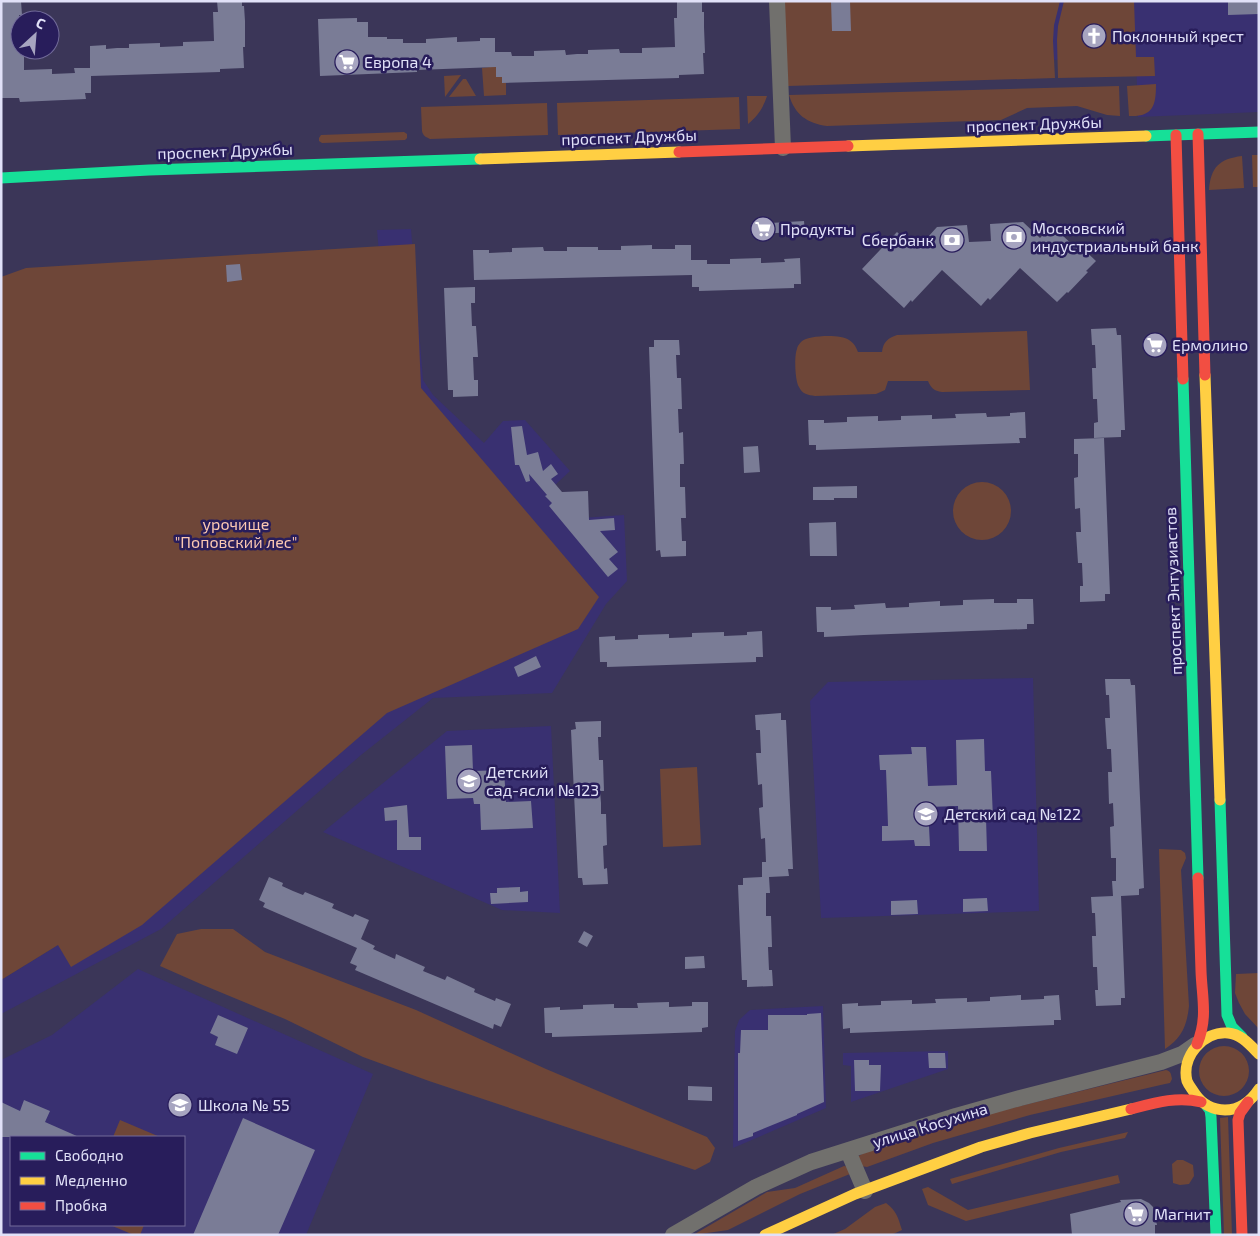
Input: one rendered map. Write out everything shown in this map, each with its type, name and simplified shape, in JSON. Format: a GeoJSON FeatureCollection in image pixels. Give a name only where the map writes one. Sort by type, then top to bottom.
{"type":"FeatureCollection","features":[{"type":"Feature","properties":{"kind":"main road","name":"проспект Дружбы"},"geometry":{"type":"LineString","coordinates":[[1,178],[188,169],[1259,132]]}},
{"type":"Feature","properties":{"kind":"main road"},"geometry":{"type":"LineString","coordinates":[[1198,134],[1227,1015],[1232,1027],[1249,1041],[1259,1054]]}},
{"type":"Feature","properties":{"kind":"main road","name":"проспект Энтузиастов"},"geometry":{"type":"LineString","coordinates":[[1176,135],[1201,975],[1205,1017],[1202,1035],[1189,1057],[1186,1078],[1193,1094],[1204,1104]]}},
{"type":"Feature","properties":{"kind":"main road"},"geometry":{"type":"LineString","coordinates":[[1197,1044],[1210,1035],[1217,1033],[1230,1033],[1249,1041]]}},
{"type":"Feature","properties":{"kind":"main road"},"geometry":{"type":"LineString","coordinates":[[765,1235],[804,1216],[895,1178],[1000,1142],[1081,1120],[1163,1102],[1184,1099],[1194,1100],[1218,1110],[1227,1110],[1235,1109],[1255,1096]]}},
{"type":"Feature","properties":{"kind":"main road"},"geometry":{"type":"LineString","coordinates":[[1242,1235],[1237,1128],[1240,1113],[1255,1096]]}},
{"type":"Feature","properties":{"kind":"main road"},"geometry":{"type":"LineString","coordinates":[[1204,1104],[1210,1110],[1211,1117],[1216,1235]]}},
{"type":"Feature","properties":{"kind":"street"},"geometry":{"type":"LineString","coordinates":[[777,1],[782,148]]}},
{"type":"Feature","properties":{"kind":"street","name":"улица Косухина"},"geometry":{"type":"LineString","coordinates":[[673,1235],[756,1187],[811,1162],[956,1116],[1161,1062],[1182,1054],[1197,1044]]}},
{"type":"Feature","properties":{"kind":"street"},"geometry":{"type":"LineString","coordinates":[[848,1151],[864,1191]]}},
{"type":"Feature","properties":{"kind":"shaded area"},"geometry":{"type":"Polygon","coordinates":[[[823,1],[1259,1],[1259,112],[1138,117],[1136,57],[824,68],[823,1]]]}},
{"type":"Feature","properties":{"kind":"shaded area"},"geometry":{"type":"Polygon","coordinates":[[[411,229],[423,380],[433,395],[484,443],[503,421],[525,420],[570,471],[555,485],[581,518],[624,515],[627,581],[606,604],[552,693],[433,698],[361,755],[161,929],[1,1014],[1,980],[58,945],[392,397],[377,230],[411,229]]]}},
{"type":"Feature","properties":{"kind":"shaded area","name":"Детский сад №122"},"geometry":{"type":"Polygon","coordinates":[[[1033,678],[1039,911],[821,918],[810,701],[828,682],[1033,678]]]}},
{"type":"Feature","properties":{"kind":"shaded area","name":"Детский сад-ясли №123"},"geometry":{"type":"Polygon","coordinates":[[[551,726],[560,913],[502,910],[323,832],[447,731],[551,726]]]}},
{"type":"Feature","properties":{"kind":"shaded area","name":"Школа № 55"},"geometry":{"type":"Polygon","coordinates":[[[138,969],[373,1074],[306,1235],[1,1235],[1,1060],[52,1035],[138,969]]]}},
{"type":"Feature","properties":{"kind":"shaded area"},"geometry":{"type":"Polygon","coordinates":[[[823,1006],[826,1108],[733,1148],[735,1031],[739,1020],[750,1010],[823,1006]]]}},
{"type":"Feature","properties":{"kind":"shaded area"},"geometry":{"type":"Polygon","coordinates":[[[948,1051],[948,1069],[851,1102],[851,1066],[843,1065],[843,1053],[948,1051]]]}},
{"type":"Feature","properties":{"kind":"green space"},"geometry":{"type":"Polygon","coordinates":[[[784,1],[1060,1],[1054,25],[1055,78],[788,86],[784,1]]]}},
{"type":"Feature","properties":{"kind":"green space"},"geometry":{"type":"Polygon","coordinates":[[[1064,1],[1134,1],[1136,57],[1154,57],[1155,76],[1058,78],[1058,26],[1064,1]]]}},
{"type":"Feature","properties":{"kind":"green space"},"geometry":{"type":"Polygon","coordinates":[[[496,61],[496,77],[502,77],[503,83],[506,83],[506,95],[484,96],[482,68],[490,67],[490,62],[496,61]]]}},
{"type":"Feature","properties":{"kind":"green space"},"geometry":{"type":"Polygon","coordinates":[[[461,75],[445,97],[444,76],[461,75]]]}},
{"type":"Feature","properties":{"kind":"green space"},"geometry":{"type":"Polygon","coordinates":[[[463,79],[466,79],[476,96],[449,97],[463,79]]]}},
{"type":"Feature","properties":{"kind":"green space"},"geometry":{"type":"Polygon","coordinates":[[[1156,84],[1152,109],[1143,115],[1129,116],[1127,86],[1156,84]]]}},
{"type":"Feature","properties":{"kind":"green space"},"geometry":{"type":"Polygon","coordinates":[[[1119,86],[1120,116],[1107,115],[1077,106],[1027,108],[1001,120],[827,126],[813,123],[798,113],[789,95],[1119,86]]]}},
{"type":"Feature","properties":{"kind":"green space"},"geometry":{"type":"Polygon","coordinates":[[[747,96],[767,96],[760,112],[748,124],[747,96]]]}},
{"type":"Feature","properties":{"kind":"green space"},"geometry":{"type":"Polygon","coordinates":[[[739,97],[740,129],[558,135],[557,103],[739,97]]]}},
{"type":"Feature","properties":{"kind":"green space"},"geometry":{"type":"Polygon","coordinates":[[[547,103],[548,135],[430,139],[422,131],[421,107],[547,103]]]}},
{"type":"Feature","properties":{"kind":"green space"},"geometry":{"type":"Polygon","coordinates":[[[404,132],[407,134],[405,140],[322,143],[319,141],[321,135],[404,132]]]}},
{"type":"Feature","properties":{"kind":"green space"},"geometry":{"type":"Polygon","coordinates":[[[1252,155],[1259,155],[1259,187],[1253,187],[1252,155]]]}},
{"type":"Feature","properties":{"kind":"green space"},"geometry":{"type":"Polygon","coordinates":[[[1242,156],[1244,188],[1209,190],[1214,170],[1227,159],[1242,156]]]}},
{"type":"Feature","properties":{"kind":"green space","name":"урочище \"Поповский лес\""},"geometry":{"type":"Polygon","coordinates":[[[415,244],[421,388],[599,597],[578,629],[387,713],[142,925],[71,967],[58,945],[1,980],[1,277],[26,268],[415,244]]]}},
{"type":"Feature","properties":{"kind":"green space"},"geometry":{"type":"Polygon","coordinates":[[[1027,331],[1030,390],[942,392],[933,389],[928,381],[888,381],[885,390],[876,394],[815,396],[804,393],[799,387],[797,380],[795,363],[797,347],[801,342],[810,338],[825,336],[845,338],[855,345],[858,352],[882,352],[886,341],[897,335],[1027,331]]]}},
{"type":"Feature","properties":{"kind":"green space"},"geometry":{"type":"Polygon","coordinates":[[[982,482],[998,487],[1006,495],[1011,511],[1006,527],[998,535],[982,540],[966,535],[958,527],[953,511],[958,495],[966,487],[982,482]]]}},
{"type":"Feature","properties":{"kind":"green space"},"geometry":{"type":"Polygon","coordinates":[[[697,767],[701,845],[663,847],[660,769],[697,767]]]}},
{"type":"Feature","properties":{"kind":"green space"},"geometry":{"type":"Polygon","coordinates":[[[1159,849],[1181,850],[1185,853],[1186,858],[1181,870],[1189,1006],[1187,1019],[1180,1036],[1165,1049],[1159,849]]]}},
{"type":"Feature","properties":{"kind":"green space"},"geometry":{"type":"Polygon","coordinates":[[[201,929],[233,929],[265,952],[416,1010],[546,1069],[707,1137],[715,1148],[710,1162],[695,1170],[429,1081],[363,1057],[285,1019],[160,966],[177,934],[201,929]]]}},
{"type":"Feature","properties":{"kind":"green space"},"geometry":{"type":"Polygon","coordinates":[[[1259,973],[1259,1029],[1245,1014],[1235,993],[1236,974],[1259,973]]]}},
{"type":"Feature","properties":{"kind":"green space"},"geometry":{"type":"Polygon","coordinates":[[[1224,1046],[1233,1048],[1244,1057],[1249,1071],[1247,1080],[1238,1091],[1224,1096],[1215,1094],[1204,1085],[1199,1071],[1201,1062],[1210,1051],[1224,1046]]]}},
{"type":"Feature","properties":{"kind":"green space"},"geometry":{"type":"Polygon","coordinates":[[[1166,1070],[1171,1074],[1172,1079],[1170,1083],[1030,1115],[933,1143],[867,1167],[861,1166],[857,1157],[867,1151],[984,1115],[1166,1070]]]}},
{"type":"Feature","properties":{"kind":"green space"},"geometry":{"type":"Polygon","coordinates":[[[1228,1117],[1232,1235],[1224,1235],[1220,1118],[1228,1117]]]}},
{"type":"Feature","properties":{"kind":"green space"},"geometry":{"type":"Polygon","coordinates":[[[120,1120],[158,1136],[113,1136],[120,1120]]]}},
{"type":"Feature","properties":{"kind":"green space"},"geometry":{"type":"Polygon","coordinates":[[[1128,1132],[1125,1138],[1061,1152],[952,1184],[950,1179],[1059,1148],[1128,1132]]]}},
{"type":"Feature","properties":{"kind":"green space"},"geometry":{"type":"Polygon","coordinates":[[[1177,1160],[1183,1160],[1193,1165],[1194,1176],[1189,1184],[1180,1185],[1173,1183],[1172,1164],[1177,1160]]]}},
{"type":"Feature","properties":{"kind":"green space"},"geometry":{"type":"Polygon","coordinates":[[[844,1166],[849,1167],[850,1174],[800,1194],[728,1230],[693,1235],[767,1192],[795,1188],[844,1166]]]}},
{"type":"Feature","properties":{"kind":"green space"},"geometry":{"type":"Polygon","coordinates":[[[1118,1175],[1120,1183],[966,1221],[928,1205],[922,1189],[928,1187],[968,1210],[1118,1175]]]}},
{"type":"Feature","properties":{"kind":"green space"},"geometry":{"type":"Polygon","coordinates":[[[886,1203],[895,1212],[902,1230],[891,1235],[831,1235],[845,1229],[875,1207],[886,1203]]]}},
{"type":"Feature","properties":{"kind":"green space"},"geometry":{"type":"Polygon","coordinates":[[[112,1226],[144,1226],[140,1235],[134,1235],[112,1226]]]}},
{"type":"Feature","properties":{"kind":"building"},"geometry":{"type":"Polygon","coordinates":[[[1,1],[21,1],[22,10],[10,10],[10,60],[24,60],[24,70],[52,69],[52,74],[75,73],[74,68],[90,68],[90,46],[106,45],[106,49],[129,48],[129,44],[160,43],[160,47],[183,46],[183,42],[214,41],[213,12],[218,12],[217,1],[242,1],[242,6],[244,6],[244,68],[220,69],[220,72],[91,76],[91,93],[85,93],[86,99],[20,102],[19,98],[1,98],[1,1]]]}},
{"type":"Feature","properties":{"kind":"building"},"geometry":{"type":"Polygon","coordinates":[[[677,1],[702,1],[702,12],[704,12],[704,74],[679,75],[679,78],[502,83],[502,77],[496,77],[496,67],[320,76],[318,19],[357,18],[357,22],[368,22],[368,37],[403,39],[403,43],[426,43],[426,39],[457,37],[457,42],[480,41],[480,38],[495,38],[495,52],[511,52],[512,56],[534,56],[534,51],[565,50],[566,55],[588,54],[588,50],[619,49],[620,53],[642,53],[642,48],[675,47],[674,18],[677,18],[677,1]]]}},
{"type":"Feature","properties":{"kind":"building"},"geometry":{"type":"Polygon","coordinates":[[[831,1],[850,1],[851,31],[832,31],[831,1]]]}},
{"type":"Feature","properties":{"kind":"building"},"geometry":{"type":"Polygon","coordinates":[[[1228,1],[1259,1],[1259,14],[1228,15],[1228,1]]]}},
{"type":"Feature","properties":{"kind":"building"},"geometry":{"type":"Polygon","coordinates":[[[804,221],[805,232],[751,234],[751,224],[804,221]]]}},
{"type":"Feature","properties":{"kind":"building"},"geometry":{"type":"Polygon","coordinates":[[[1023,222],[1040,238],[1050,227],[1075,247],[1078,244],[1096,261],[1086,271],[1088,272],[1057,302],[1020,268],[990,300],[988,298],[981,306],[942,270],[904,308],[862,269],[897,232],[917,249],[937,227],[967,225],[969,242],[991,241],[990,224],[1023,222]]]}},
{"type":"Feature","properties":{"kind":"building"},"geometry":{"type":"Polygon","coordinates":[[[652,245],[652,249],[675,249],[675,245],[691,245],[691,260],[707,260],[707,264],[730,264],[730,259],[761,258],[761,263],[785,262],[784,259],[800,258],[801,284],[794,284],[794,288],[699,291],[699,287],[692,287],[692,275],[474,280],[473,250],[489,250],[489,253],[512,252],[512,248],[543,247],[544,251],[567,251],[567,247],[598,247],[598,250],[621,250],[621,246],[652,245]]]}},
{"type":"Feature","properties":{"kind":"building"},"geometry":{"type":"Polygon","coordinates":[[[240,264],[242,280],[227,282],[226,265],[240,264]]]}},
{"type":"Feature","properties":{"kind":"building"},"geometry":{"type":"Polygon","coordinates":[[[475,287],[475,303],[471,303],[472,326],[476,326],[478,357],[473,357],[474,380],[478,380],[478,396],[453,397],[453,390],[448,390],[444,288],[475,287]]]}},
{"type":"Feature","properties":{"kind":"building"},"geometry":{"type":"Polygon","coordinates":[[[1116,328],[1117,335],[1121,335],[1125,430],[1121,430],[1121,437],[1094,438],[1094,423],[1098,422],[1097,399],[1093,399],[1092,368],[1096,368],[1095,345],[1092,345],[1091,329],[1116,328]]]}},
{"type":"Feature","properties":{"kind":"building"},"geometry":{"type":"Polygon","coordinates":[[[654,340],[679,340],[680,355],[676,355],[677,378],[681,378],[682,409],[678,409],[679,433],[683,432],[684,464],[680,464],[680,487],[685,487],[686,518],[681,518],[682,541],[686,541],[686,556],[661,557],[660,550],[656,551],[649,347],[654,347],[654,340]]]}},
{"type":"Feature","properties":{"kind":"building"},"geometry":{"type":"Polygon","coordinates":[[[1025,412],[1026,438],[1019,438],[1020,443],[816,450],[816,445],[809,445],[808,420],[824,420],[824,423],[847,422],[847,417],[878,416],[878,421],[901,420],[901,416],[932,415],[932,419],[956,418],[955,414],[986,413],[987,417],[1010,416],[1010,413],[1025,412]]]}},
{"type":"Feature","properties":{"kind":"building"},"geometry":{"type":"Polygon","coordinates":[[[522,426],[527,455],[538,452],[543,471],[551,464],[558,474],[551,479],[562,492],[588,491],[589,520],[614,518],[615,530],[600,531],[618,552],[609,559],[618,569],[608,577],[549,506],[552,503],[545,496],[547,495],[529,474],[530,481],[526,482],[519,465],[515,465],[511,427],[522,426]]]}},
{"type":"Feature","properties":{"kind":"building"},"geometry":{"type":"Polygon","coordinates":[[[1104,438],[1110,594],[1105,594],[1105,601],[1080,602],[1080,586],[1083,586],[1082,563],[1078,563],[1076,532],[1081,532],[1080,508],[1075,509],[1074,478],[1078,477],[1078,454],[1074,454],[1074,439],[1104,438]]]}},
{"type":"Feature","properties":{"kind":"building"},"geometry":{"type":"Polygon","coordinates":[[[758,446],[760,472],[744,473],[743,447],[758,446]]]}},
{"type":"Feature","properties":{"kind":"building"},"geometry":{"type":"Polygon","coordinates":[[[857,486],[857,498],[813,500],[813,487],[857,486]]]}},
{"type":"Feature","properties":{"kind":"building"},"geometry":{"type":"Polygon","coordinates":[[[836,522],[837,556],[810,556],[809,523],[836,522]]]}},
{"type":"Feature","properties":{"kind":"building"},"geometry":{"type":"Polygon","coordinates":[[[994,599],[994,603],[1017,603],[1017,599],[1033,599],[1034,624],[1027,624],[1027,629],[824,637],[824,632],[817,632],[816,607],[831,607],[831,610],[855,609],[854,605],[885,603],[886,608],[909,607],[909,603],[940,601],[940,606],[963,605],[963,600],[994,599]]]}},
{"type":"Feature","properties":{"kind":"building"},"geometry":{"type":"Polygon","coordinates":[[[762,631],[763,657],[756,657],[756,662],[607,667],[607,662],[600,662],[599,637],[615,636],[615,640],[638,639],[638,635],[669,634],[669,638],[692,637],[692,633],[724,632],[724,636],[747,635],[747,632],[762,631]]]}},
{"type":"Feature","properties":{"kind":"building"},"geometry":{"type":"Polygon","coordinates":[[[536,656],[541,667],[518,677],[514,667],[536,656]]]}},
{"type":"Feature","properties":{"kind":"building"},"geometry":{"type":"Polygon","coordinates":[[[1105,679],[1130,679],[1131,685],[1135,685],[1144,888],[1139,889],[1139,895],[1121,896],[1125,998],[1121,998],[1121,1005],[1096,1006],[1095,990],[1098,990],[1097,967],[1093,967],[1092,936],[1096,936],[1095,913],[1092,913],[1091,897],[1113,896],[1112,881],[1116,881],[1116,858],[1111,858],[1110,827],[1114,826],[1113,803],[1109,804],[1108,772],[1112,772],[1111,749],[1107,749],[1105,718],[1110,718],[1109,695],[1106,695],[1105,679]]]}},
{"type":"Feature","properties":{"kind":"building"},"geometry":{"type":"Polygon","coordinates":[[[781,713],[781,720],[786,720],[793,869],[788,869],[789,876],[769,877],[770,893],[766,893],[766,916],[771,916],[772,947],[768,947],[769,970],[772,970],[773,986],[747,987],[747,980],[742,980],[738,885],[743,885],[743,878],[762,877],[762,862],[766,862],[765,838],[761,839],[759,808],[763,807],[762,784],[758,785],[756,753],[761,753],[760,730],[756,730],[755,715],[781,713]]]}},
{"type":"Feature","properties":{"kind":"building"},"geometry":{"type":"Polygon","coordinates":[[[601,721],[601,737],[598,737],[599,760],[603,760],[604,791],[600,791],[601,814],[606,814],[607,845],[603,846],[604,869],[607,868],[608,884],[583,885],[582,878],[578,878],[571,730],[576,729],[575,722],[601,721]]]}},
{"type":"Feature","properties":{"kind":"building"},"geometry":{"type":"Polygon","coordinates":[[[984,739],[985,771],[991,771],[993,818],[986,818],[987,851],[959,851],[958,806],[928,807],[930,846],[915,846],[914,840],[882,841],[882,826],[888,826],[887,796],[886,770],[880,770],[879,755],[912,754],[911,747],[926,747],[928,786],[957,785],[956,740],[984,739]]]}},
{"type":"Feature","properties":{"kind":"building"},"geometry":{"type":"Polygon","coordinates":[[[472,745],[473,771],[504,770],[506,802],[531,801],[533,828],[481,830],[480,804],[474,804],[473,798],[447,799],[445,746],[472,745]]]}},
{"type":"Feature","properties":{"kind":"building"},"geometry":{"type":"Polygon","coordinates":[[[407,805],[409,837],[421,837],[421,850],[397,850],[397,820],[385,821],[384,808],[407,805]]]}},
{"type":"Feature","properties":{"kind":"building"},"geometry":{"type":"Polygon","coordinates":[[[269,877],[283,883],[282,886],[293,891],[303,895],[305,892],[334,904],[332,908],[353,917],[355,914],[369,920],[361,939],[375,946],[373,949],[395,959],[396,954],[425,967],[423,971],[445,980],[447,976],[475,989],[474,992],[495,1001],[496,998],[511,1004],[501,1027],[494,1024],[493,1029],[355,970],[357,966],[350,963],[357,948],[263,907],[265,903],[259,900],[269,877]]]}},
{"type":"Feature","properties":{"kind":"building"},"geometry":{"type":"Polygon","coordinates":[[[520,887],[520,892],[528,891],[528,902],[491,904],[490,893],[497,893],[497,888],[520,887]]]}},
{"type":"Feature","properties":{"kind":"building"},"geometry":{"type":"Polygon","coordinates":[[[987,898],[988,911],[963,912],[963,899],[987,898]]]}},
{"type":"Feature","properties":{"kind":"building"},"geometry":{"type":"Polygon","coordinates":[[[917,900],[918,914],[891,915],[891,901],[917,900]]]}},
{"type":"Feature","properties":{"kind":"building"},"geometry":{"type":"Polygon","coordinates":[[[584,931],[593,936],[587,947],[578,942],[584,931]]]}},
{"type":"Feature","properties":{"kind":"building"},"geometry":{"type":"Polygon","coordinates":[[[704,956],[705,968],[685,969],[685,957],[704,956]]]}},
{"type":"Feature","properties":{"kind":"building"},"geometry":{"type":"Polygon","coordinates":[[[1021,995],[1021,1000],[1044,999],[1044,996],[1059,995],[1061,1020],[1054,1020],[1054,1025],[850,1033],[850,1028],[843,1029],[842,1004],[858,1003],[858,1006],[881,1005],[881,1001],[912,1000],[912,1004],[936,1003],[935,999],[967,998],[967,1002],[990,1001],[990,997],[1021,995]]]}},
{"type":"Feature","properties":{"kind":"building"},"geometry":{"type":"Polygon","coordinates":[[[669,1002],[669,1007],[692,1006],[692,1002],[708,1002],[708,1027],[702,1028],[702,1032],[552,1037],[552,1033],[545,1033],[544,1008],[560,1007],[560,1010],[583,1009],[583,1005],[614,1004],[614,1008],[638,1008],[637,1003],[669,1002]]]}},
{"type":"Feature","properties":{"kind":"building"},"geometry":{"type":"Polygon","coordinates":[[[821,1013],[824,1102],[753,1133],[753,1136],[738,1141],[738,1053],[740,1053],[741,1030],[768,1030],[768,1015],[821,1013]]]}},
{"type":"Feature","properties":{"kind":"building"},"geometry":{"type":"Polygon","coordinates":[[[218,1015],[248,1028],[237,1054],[215,1045],[218,1037],[210,1033],[218,1015]]]}},
{"type":"Feature","properties":{"kind":"building"},"geometry":{"type":"Polygon","coordinates":[[[928,1053],[945,1053],[946,1068],[929,1068],[928,1053]]]}},
{"type":"Feature","properties":{"kind":"building"},"geometry":{"type":"Polygon","coordinates":[[[854,1060],[869,1060],[869,1065],[881,1065],[880,1091],[855,1091],[854,1060]]]}},
{"type":"Feature","properties":{"kind":"building"},"geometry":{"type":"Polygon","coordinates":[[[688,1086],[712,1087],[712,1101],[688,1100],[688,1086]]]}},
{"type":"Feature","properties":{"kind":"building"},"geometry":{"type":"Polygon","coordinates":[[[24,1100],[50,1111],[45,1122],[77,1136],[1,1137],[1,1102],[20,1111],[24,1100]]]}},
{"type":"Feature","properties":{"kind":"building"},"geometry":{"type":"Polygon","coordinates":[[[243,1118],[315,1150],[278,1235],[193,1235],[243,1118]]]}},
{"type":"Feature","properties":{"kind":"building"},"geometry":{"type":"Polygon","coordinates":[[[1141,1199],[1153,1207],[1157,1225],[1155,1225],[1155,1235],[1072,1235],[1070,1214],[1121,1202],[1120,1200],[1141,1199]]]}},
{"type":"Feature","properties":{"kind":"traffic: fast"},"geometry":{"type":"LineString","coordinates":[[1146,136],[1259,132]]}},
{"type":"Feature","properties":{"kind":"traffic: fast"},"geometry":{"type":"LineString","coordinates":[[1,178],[149,170],[480,159]]}},
{"type":"Feature","properties":{"kind":"traffic: fast"},"geometry":{"type":"LineString","coordinates":[[1183,379],[1198,878]]}},
{"type":"Feature","properties":{"kind":"traffic: fast"},"geometry":{"type":"LineString","coordinates":[[1220,800],[1227,1015],[1232,1027],[1242,1037]]}},
{"type":"Feature","properties":{"kind":"traffic: fast"},"geometry":{"type":"LineString","coordinates":[[1206,1105],[1210,1110],[1211,1117],[1216,1235]]}},
{"type":"Feature","properties":{"kind":"traffic: slow"},"geometry":{"type":"LineString","coordinates":[[848,146],[1146,136]]}},
{"type":"Feature","properties":{"kind":"traffic: slow"},"geometry":{"type":"LineString","coordinates":[[480,159],[679,152]]}},
{"type":"Feature","properties":{"kind":"traffic: slow"},"geometry":{"type":"LineString","coordinates":[[1205,375],[1220,800]]}},
{"type":"Feature","properties":{"kind":"traffic: slow"},"geometry":{"type":"LineString","coordinates":[[1259,1054],[1237,1035],[1228,1033],[1210,1036],[1196,1047],[1187,1063],[1186,1072],[1187,1081],[1198,1098],[1208,1106],[1216,1109],[1230,1110],[1240,1107],[1249,1101],[1259,1089]]}},
{"type":"Feature","properties":{"kind":"traffic: slow"},"geometry":{"type":"LineString","coordinates":[[765,1235],[855,1194],[981,1147],[1030,1133],[1131,1109]]}},
{"type":"Feature","properties":{"kind":"traffic: jam"},"geometry":{"type":"LineString","coordinates":[[1198,134],[1205,375]]}},
{"type":"Feature","properties":{"kind":"traffic: jam"},"geometry":{"type":"LineString","coordinates":[[1176,135],[1183,379]]}},
{"type":"Feature","properties":{"kind":"traffic: jam"},"geometry":{"type":"LineString","coordinates":[[679,152],[848,146]]}},
{"type":"Feature","properties":{"kind":"traffic: jam"},"geometry":{"type":"LineString","coordinates":[[1197,1044],[1204,1008],[1198,878]]}},
{"type":"Feature","properties":{"kind":"traffic: jam"},"geometry":{"type":"LineString","coordinates":[[1131,1109],[1174,1100],[1201,1102]]}},
{"type":"Feature","properties":{"kind":"traffic: jam"},"geometry":{"type":"LineString","coordinates":[[1242,1235],[1238,1120],[1240,1113],[1248,1102]]}},
{"type":"Feature","properties":{"kind":"place","name":"Поклонный крест"},"geometry":{"type":"Point","coordinates":[1094,36]}},
{"type":"Feature","properties":{"kind":"place","name":"Европа 4"},"geometry":{"type":"Point","coordinates":[347,62]}},
{"type":"Feature","properties":{"kind":"place","name":"Продукты"},"geometry":{"type":"Point","coordinates":[763,229]}},
{"type":"Feature","properties":{"kind":"place","name":"Московский индустриальный банк"},"geometry":{"type":"Point","coordinates":[1014,237]}},
{"type":"Feature","properties":{"kind":"place","name":"Сбербанк"},"geometry":{"type":"Point","coordinates":[952,240]}},
{"type":"Feature","properties":{"kind":"place","name":"Ермолино"},"geometry":{"type":"Point","coordinates":[1155,345]}},
{"type":"Feature","properties":{"kind":"place","name":"Детский сад-ясли №123"},"geometry":{"type":"Point","coordinates":[469,781]}},
{"type":"Feature","properties":{"kind":"place","name":"Детский сад №122"},"geometry":{"type":"Point","coordinates":[926,814]}},
{"type":"Feature","properties":{"kind":"place","name":"Школа № 55"},"geometry":{"type":"Point","coordinates":[180,1105]}},
{"type":"Feature","properties":{"kind":"place","name":"Магнит"},"geometry":{"type":"Point","coordinates":[1136,1214]}}]}
